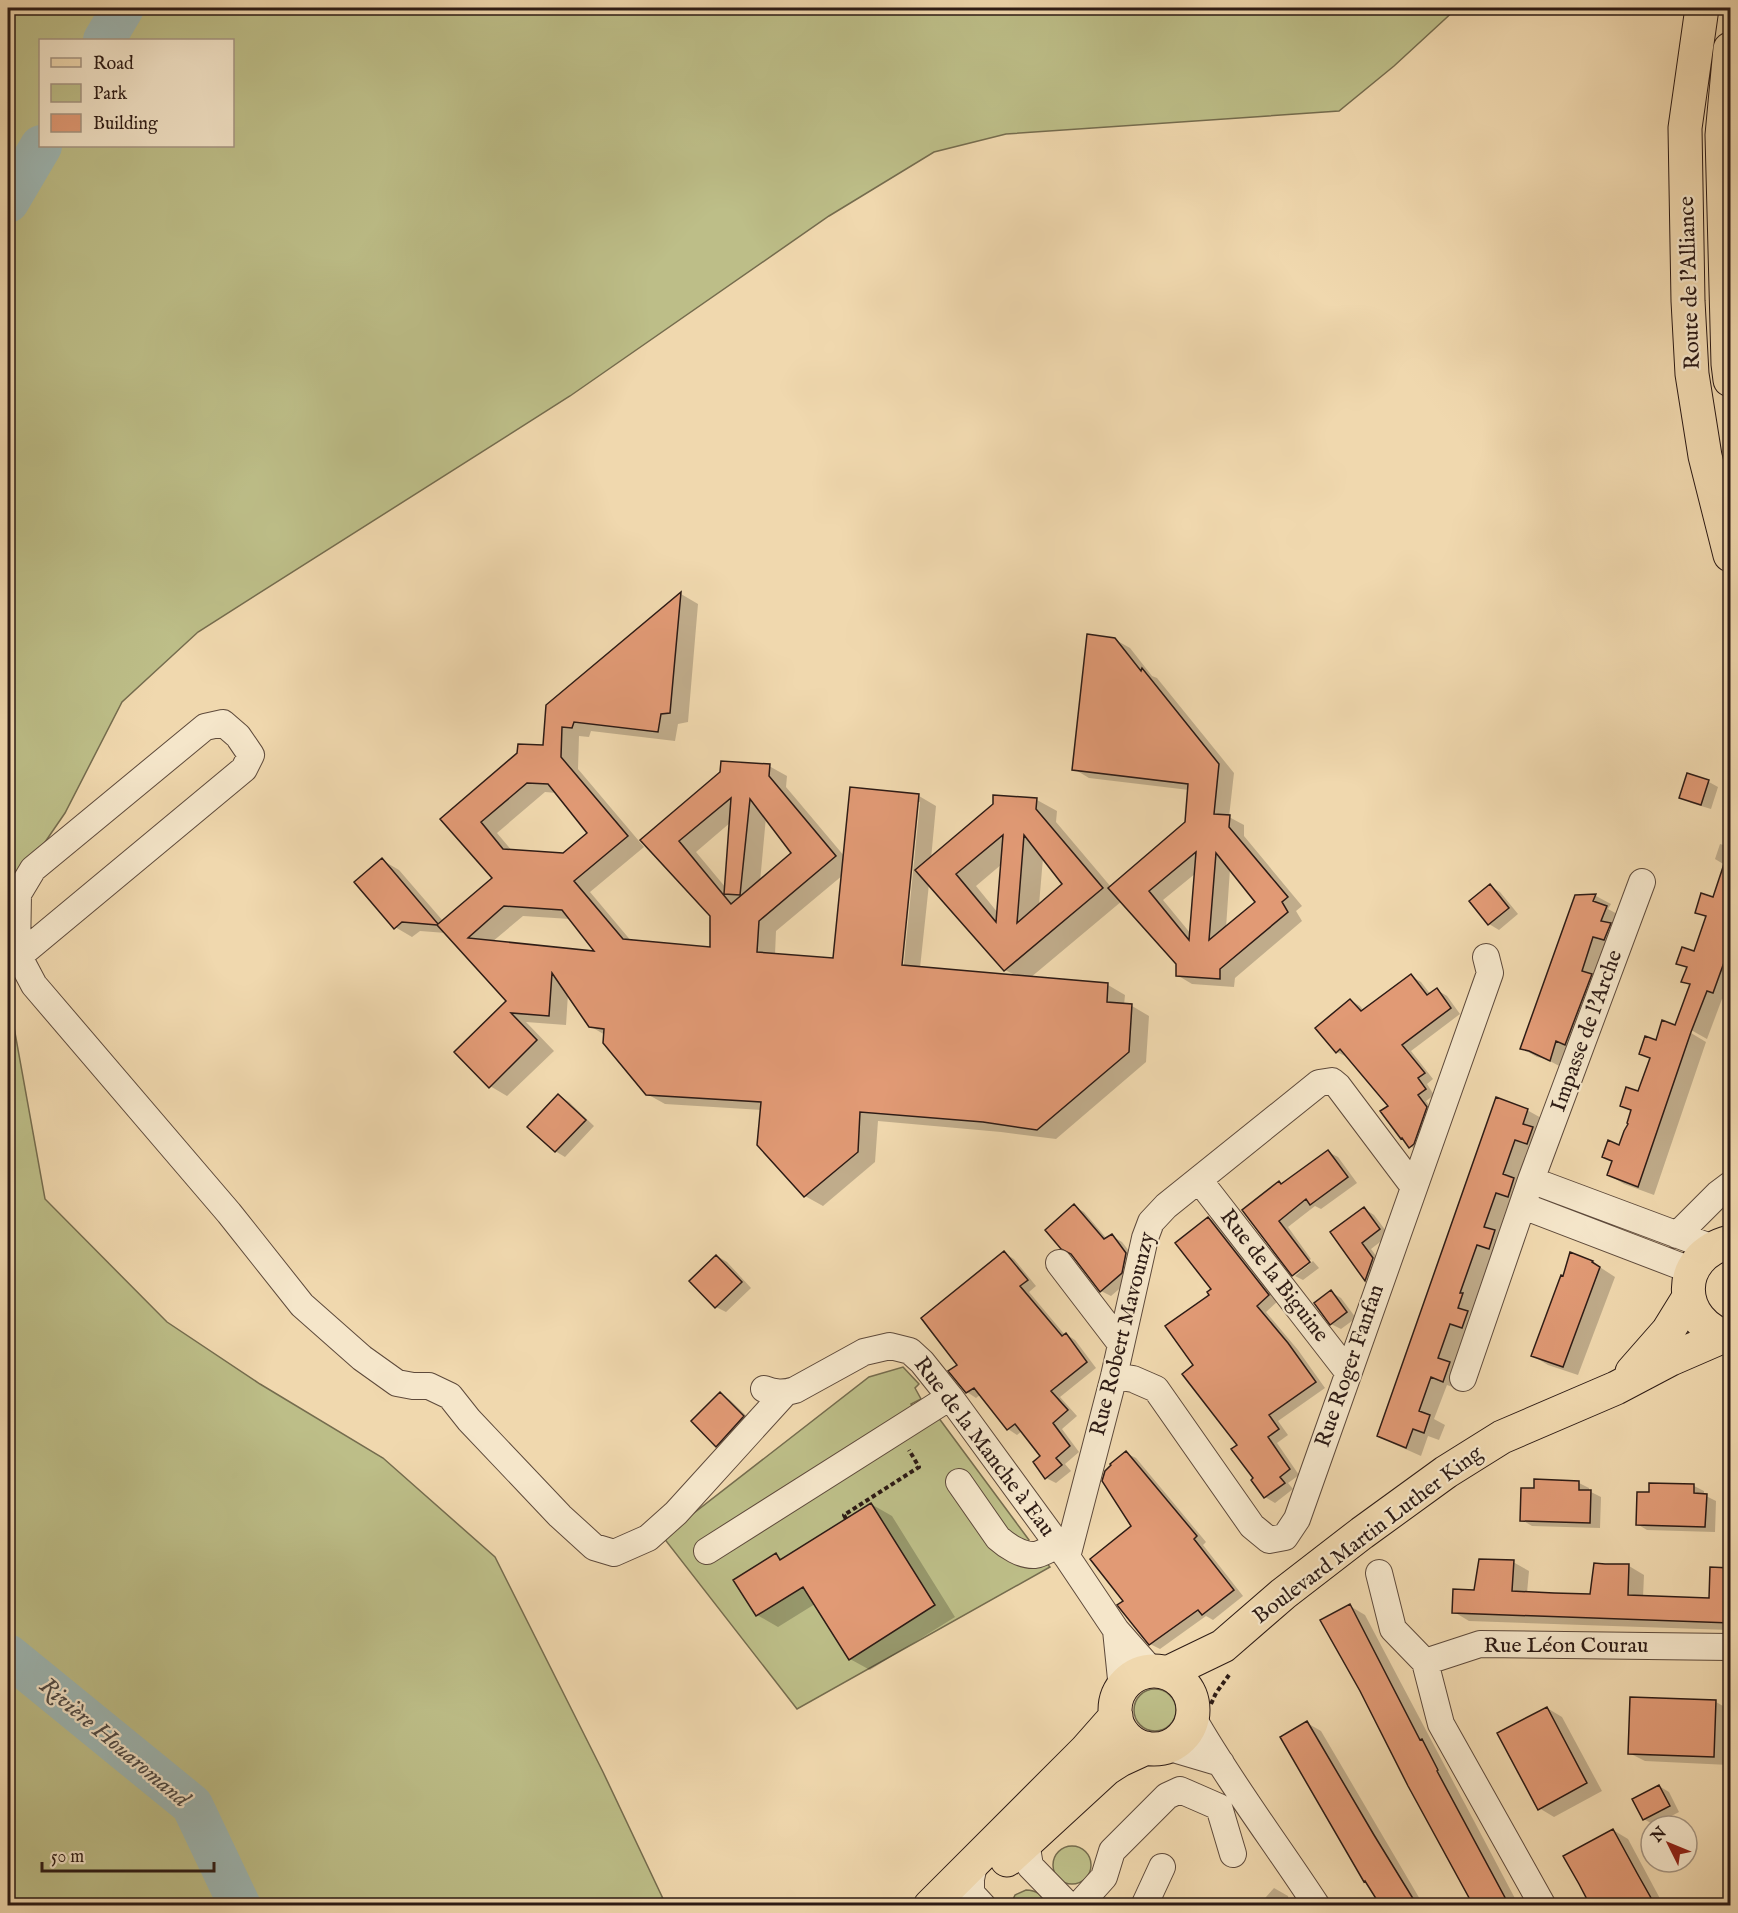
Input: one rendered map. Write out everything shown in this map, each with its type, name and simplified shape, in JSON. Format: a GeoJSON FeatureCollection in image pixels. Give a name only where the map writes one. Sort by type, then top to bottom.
{"type":"FeatureCollection","features":[{"type":"Feature","properties":{"kind":"main road","name":"Route de l'Alliance"},"geometry":{"type":"LineString","coordinates":[[1702,8],[1685,128],[1688,301],[1692,374],[1705,456],[1731,555]]}},
{"type":"Feature","properties":{"kind":"main road","name":"Route de l'Alliance"},"geometry":{"type":"LineString","coordinates":[[1731,49],[1722,135],[1728,364],[1731,380]]}},
{"type":"Feature","properties":{"kind":"main road"},"geometry":{"type":"LineString","coordinates":[[1707,1265],[1694,1312],[1704,1325],[1717,1334],[1727,1337]]}},
{"type":"Feature","properties":{"kind":"main road","name":"Boulevard Martin Luther King"},"geometry":{"type":"LineString","coordinates":[[1616,1388],[1645,1359],[1668,1331],[1707,1265]]}},
{"type":"Feature","properties":{"kind":"main road","name":"Boulevard Martin Luther King"},"geometry":{"type":"LineString","coordinates":[[1160,1672],[1222,1646],[1283,1594],[1446,1472],[1502,1437],[1616,1388],[1671,1359],[1727,1337]]}},
{"type":"Feature","properties":{"kind":"main road","name":"Boulevard Martin Luther King"},"geometry":{"type":"LineString","coordinates":[[1193,1711],[1222,1646]]}},
{"type":"Feature","properties":{"kind":"main road"},"geometry":{"type":"LineString","coordinates":[[930,1905],[1086,1750],[1119,1702],[1126,1683],[1136,1676],[1160,1672],[1182,1683],[1189,1693],[1193,1711],[1188,1731],[1179,1740],[1120,1760],[1106,1769],[1026,1842],[971,1901]]}},
{"type":"Feature","properties":{"kind":"main road"},"geometry":{"type":"LineString","coordinates":[[1119,1702],[1121,1731],[1130,1741],[1157,1747]]}},
{"type":"Feature","properties":{"kind":"street"},"geometry":{"type":"LineString","coordinates":[[222,723],[238,736],[251,755],[244,769],[19,956],[17,953],[18,894],[33,869],[205,727],[222,723]]}},
{"type":"Feature","properties":{"kind":"street","name":"Impasse de l'Arche"},"geometry":{"type":"LineString","coordinates":[[1463,1378],[1531,1180],[1642,882]]}},
{"type":"Feature","properties":{"kind":"street","name":"Rue de la Manche à Eau"},"geometry":{"type":"LineString","coordinates":[[19,956],[34,985],[229,1214],[302,1305],[362,1358],[397,1383],[429,1386],[450,1396],[560,1516],[594,1546],[614,1553],[648,1538],[675,1513],[774,1391],[795,1390],[864,1352],[890,1346],[910,1351],[922,1362],[1063,1551],[1116,1630],[1160,1672]]}},
{"type":"Feature","properties":{"kind":"street","name":"Rue Roger Fanfan"},"geometry":{"type":"LineString","coordinates":[[1114,1376],[1133,1379],[1156,1389],[1252,1526],[1269,1540],[1286,1537],[1297,1519],[1490,973],[1486,957]]}},
{"type":"Feature","properties":{"kind":"street","name":"Rue Robert Mavounzy"},"geometry":{"type":"LineString","coordinates":[[1063,1551],[1114,1376],[1145,1238],[1151,1222],[1166,1206],[1319,1083],[1332,1081],[1414,1187]]}},
{"type":"Feature","properties":{"kind":"street","name":"Rue de la Biguine"},"geometry":{"type":"LineString","coordinates":[[1199,1180],[1348,1372]]}},
{"type":"Feature","properties":{"kind":"street"},"geometry":{"type":"LineString","coordinates":[[1531,1180],[1672,1233],[1707,1265]]}},
{"type":"Feature","properties":{"kind":"street"},"geometry":{"type":"LineString","coordinates":[[1651,1255],[1672,1233],[1731,1185]]}},
{"type":"Feature","properties":{"kind":"street"},"geometry":{"type":"LineString","coordinates":[[1523,1206],[1651,1255],[1707,1265]]}},
{"type":"Feature","properties":{"kind":"street"},"geometry":{"type":"LineString","coordinates":[[1059,1263],[1121,1344]]}},
{"type":"Feature","properties":{"kind":"street"},"geometry":{"type":"LineString","coordinates":[[707,1551],[950,1397]]}},
{"type":"Feature","properties":{"kind":"street"},"geometry":{"type":"LineString","coordinates":[[959,1482],[998,1538],[1006,1545],[1017,1551],[1034,1555],[1063,1551]]}},
{"type":"Feature","properties":{"kind":"street"},"geometry":{"type":"LineString","coordinates":[[1379,1573],[1393,1629],[1425,1662],[1441,1724],[1543,1905]]}},
{"type":"Feature","properties":{"kind":"street"},"geometry":{"type":"LineString","coordinates":[[1116,1630],[1119,1702]]}},
{"type":"Feature","properties":{"kind":"street","name":"Rue Léon Courau"},"geometry":{"type":"LineString","coordinates":[[1425,1662],[1480,1644],[1731,1647]]}},
{"type":"Feature","properties":{"kind":"street"},"geometry":{"type":"LineString","coordinates":[[1193,1711],[1238,1791],[1317,1905]]}},
{"type":"Feature","properties":{"kind":"street"},"geometry":{"type":"LineString","coordinates":[[1157,1747],[1221,1762]]}},
{"type":"Feature","properties":{"kind":"street"},"geometry":{"type":"LineString","coordinates":[[1078,1905],[1104,1877],[1112,1851],[1167,1796],[1180,1790],[1218,1807],[1233,1854]]}},
{"type":"Feature","properties":{"kind":"street"},"geometry":{"type":"LineString","coordinates":[[1218,1807],[1238,1791]]}},
{"type":"Feature","properties":{"kind":"street"},"geometry":{"type":"LineString","coordinates":[[1026,1842],[1030,1866],[1069,1905]]}},
{"type":"Feature","properties":{"kind":"street"},"geometry":{"type":"LineString","coordinates":[[971,1901],[971,1879],[975,1861]]}},
{"type":"Feature","properties":{"kind":"street"},"geometry":{"type":"LineString","coordinates":[[1144,1905],[1162,1867]]}},
{"type":"Feature","properties":{"kind":"path"},"geometry":{"type":"LineString","coordinates":[[846,1519],[844,1515],[919,1467],[896,1432]]}},
{"type":"Feature","properties":{"kind":"green space"},"geometry":{"type":"Polygon","coordinates":[[[8,8],[1457,8],[1394,66],[1339,111],[1006,134],[934,152],[829,216],[570,396],[198,632],[122,702],[65,813],[8,896],[8,8]]]}},
{"type":"Feature","properties":{"kind":"green space"},"geometry":{"type":"Polygon","coordinates":[[[8,994],[45,1199],[167,1322],[260,1384],[383,1458],[495,1557],[603,1772],[666,1905],[8,1905],[8,994]]]}},
{"type":"Feature","properties":{"kind":"green space"},"geometry":{"type":"Polygon","coordinates":[[[903,1367],[919,1384],[915,1388],[921,1399],[911,1404],[922,1423],[938,1417],[1029,1540],[1027,1542],[1050,1567],[797,1709],[663,1537],[869,1377],[903,1367]]]}},
{"type":"Feature","properties":{"kind":"green space"},"geometry":{"type":"Polygon","coordinates":[[[1155,1689],[1170,1695],[1176,1710],[1170,1725],[1155,1731],[1140,1725],[1134,1710],[1140,1695],[1155,1689]]]}},
{"type":"Feature","properties":{"kind":"green space"},"geometry":{"type":"Polygon","coordinates":[[[1072,1846],[1085,1852],[1091,1865],[1085,1878],[1072,1884],[1059,1878],[1053,1865],[1059,1852],[1072,1846]]]}},
{"type":"Feature","properties":{"kind":"green space"},"geometry":{"type":"Polygon","coordinates":[[[1026,1890],[1039,1894],[1046,1905],[1010,1906],[1015,1895],[1026,1890]]]}},
{"type":"Feature","properties":{"kind":"building"},"geometry":{"type":"Polygon","coordinates":[[[681,592],[670,713],[661,714],[658,732],[574,722],[572,728],[562,727],[561,757],[628,836],[574,881],[623,939],[710,947],[710,916],[640,840],[720,772],[721,761],[770,764],[769,776],[836,856],[759,921],[757,952],[833,958],[850,787],[919,794],[902,965],[1108,983],[1107,1002],[1132,1004],[1129,1052],[1037,1130],[983,1122],[860,1112],[858,1152],[804,1197],[757,1145],[761,1102],[646,1095],[603,1043],[604,1029],[589,1027],[552,973],[549,1016],[511,1013],[537,1040],[489,1088],[454,1052],[506,1001],[437,925],[402,922],[394,929],[354,882],[382,858],[438,924],[492,878],[440,819],[517,753],[518,744],[543,745],[546,705],[681,592]],[[527,783],[481,822],[503,849],[563,853],[587,833],[548,784],[527,783]],[[731,798],[679,841],[731,904],[791,853],[750,799],[740,895],[724,894],[731,798]],[[504,906],[468,938],[594,951],[562,910],[504,906]]]}},
{"type":"Feature","properties":{"kind":"building"},"geometry":{"type":"Polygon","coordinates":[[[1087,634],[1115,638],[1219,764],[1214,814],[1230,815],[1229,827],[1288,897],[1282,902],[1288,912],[1220,969],[1220,979],[1176,976],[1176,964],[1108,888],[1185,822],[1188,784],[1072,770],[1087,634]],[[1196,852],[1149,891],[1189,940],[1196,852]],[[1216,853],[1209,940],[1255,902],[1216,853]]]}},
{"type":"Feature","properties":{"kind":"building"},"geometry":{"type":"Polygon","coordinates":[[[1687,773],[1709,780],[1701,805],[1679,798],[1687,773]]]}},
{"type":"Feature","properties":{"kind":"building"},"geometry":{"type":"Polygon","coordinates":[[[993,795],[1037,798],[1036,809],[1103,888],[1004,971],[915,870],[993,804],[993,795]],[[1003,835],[956,874],[996,922],[1003,835]],[[1024,835],[1017,923],[1062,884],[1024,835]]]}},
{"type":"Feature","properties":{"kind":"building"},"geometry":{"type":"Polygon","coordinates":[[[1727,855],[1731,856],[1731,943],[1713,993],[1707,991],[1691,1032],[1638,1187],[1607,1175],[1612,1161],[1602,1157],[1608,1140],[1619,1145],[1628,1124],[1631,1110],[1620,1106],[1626,1087],[1638,1091],[1650,1058],[1639,1054],[1645,1036],[1656,1040],[1662,1020],[1675,1025],[1690,984],[1681,982],[1687,967],[1676,964],[1682,947],[1694,951],[1706,916],[1695,913],[1701,893],[1713,897],[1727,855]]]}},
{"type":"Feature","properties":{"kind":"building"},"geometry":{"type":"Polygon","coordinates":[[[1490,884],[1509,908],[1488,925],[1469,901],[1490,884]]]}},
{"type":"Feature","properties":{"kind":"building"},"geometry":{"type":"Polygon","coordinates":[[[1596,894],[1593,901],[1607,906],[1601,921],[1611,923],[1604,940],[1593,937],[1582,971],[1592,974],[1565,1045],[1556,1041],[1550,1061],[1520,1049],[1575,895],[1596,894]]]}},
{"type":"Feature","properties":{"kind":"building"},"geometry":{"type":"Polygon","coordinates":[[[1411,974],[1427,995],[1437,988],[1451,1008],[1402,1045],[1425,1073],[1418,1078],[1426,1089],[1418,1095],[1427,1107],[1414,1144],[1409,1148],[1380,1111],[1388,1106],[1340,1049],[1336,1053],[1315,1028],[1350,999],[1361,1011],[1411,974]]]}},
{"type":"Feature","properties":{"kind":"building"},"geometry":{"type":"Polygon","coordinates":[[[558,1094],[586,1120],[555,1152],[527,1127],[558,1094]]]}},
{"type":"Feature","properties":{"kind":"building"},"geometry":{"type":"Polygon","coordinates":[[[1496,1097],[1528,1109],[1523,1124],[1533,1127],[1527,1144],[1515,1140],[1503,1174],[1514,1178],[1508,1197],[1496,1193],[1484,1227],[1495,1230],[1489,1249],[1477,1245],[1460,1293],[1463,1293],[1458,1308],[1468,1311],[1462,1328],[1450,1324],[1438,1358],[1450,1362],[1443,1382],[1431,1377],[1419,1411],[1430,1415],[1424,1433],[1413,1429],[1406,1448],[1377,1436],[1496,1097]]]}},
{"type":"Feature","properties":{"kind":"building"},"geometry":{"type":"Polygon","coordinates":[[[1328,1150],[1348,1177],[1310,1205],[1306,1199],[1279,1221],[1310,1262],[1292,1276],[1242,1210],[1279,1181],[1281,1184],[1328,1150]]]}},
{"type":"Feature","properties":{"kind":"building"},"geometry":{"type":"Polygon","coordinates":[[[1074,1204],[1104,1239],[1112,1234],[1126,1253],[1122,1273],[1100,1292],[1071,1254],[1061,1249],[1045,1230],[1074,1204]]]}},
{"type":"Feature","properties":{"kind":"building"},"geometry":{"type":"Polygon","coordinates":[[[1364,1207],[1380,1229],[1362,1243],[1373,1258],[1365,1281],[1330,1232],[1364,1207]]]}},
{"type":"Feature","properties":{"kind":"building"},"geometry":{"type":"Polygon","coordinates":[[[1208,1217],[1269,1295],[1257,1306],[1316,1382],[1269,1415],[1279,1429],[1268,1437],[1290,1469],[1280,1477],[1285,1483],[1264,1498],[1251,1480],[1253,1478],[1231,1449],[1237,1445],[1182,1374],[1193,1365],[1165,1326],[1209,1295],[1207,1292],[1211,1289],[1175,1243],[1208,1217]]]}},
{"type":"Feature","properties":{"kind":"building"},"geometry":{"type":"Polygon","coordinates":[[[1004,1251],[1028,1280],[1020,1286],[1062,1336],[1066,1333],[1087,1362],[1051,1391],[1068,1410],[1053,1423],[1070,1446],[1056,1458],[1062,1465],[1045,1479],[1033,1462],[1040,1456],[1015,1424],[1007,1430],[974,1388],[966,1393],[948,1371],[957,1365],[921,1318],[1004,1251]]]}},
{"type":"Feature","properties":{"kind":"building"},"geometry":{"type":"Polygon","coordinates":[[[1570,1252],[1593,1261],[1600,1267],[1563,1367],[1531,1356],[1561,1275],[1563,1276],[1570,1252]]]}},
{"type":"Feature","properties":{"kind":"building"},"geometry":{"type":"Polygon","coordinates":[[[716,1255],[742,1282],[715,1308],[689,1281],[716,1255]]]}},
{"type":"Feature","properties":{"kind":"building"},"geometry":{"type":"Polygon","coordinates":[[[1331,1290],[1347,1312],[1330,1325],[1314,1303],[1331,1290]]]}},
{"type":"Feature","properties":{"kind":"building"},"geometry":{"type":"Polygon","coordinates":[[[720,1392],[744,1416],[716,1447],[691,1421],[720,1392]]]}},
{"type":"Feature","properties":{"kind":"building"},"geometry":{"type":"Polygon","coordinates":[[[1126,1451],[1197,1536],[1194,1539],[1234,1590],[1202,1615],[1198,1610],[1149,1645],[1117,1605],[1123,1601],[1090,1559],[1131,1526],[1102,1481],[1110,1464],[1126,1451]]]}},
{"type":"Feature","properties":{"kind":"building"},"geometry":{"type":"Polygon","coordinates":[[[1534,1479],[1579,1481],[1579,1490],[1591,1490],[1590,1523],[1520,1521],[1521,1488],[1534,1488],[1534,1479]]]}},
{"type":"Feature","properties":{"kind":"building"},"geometry":{"type":"Polygon","coordinates":[[[1649,1483],[1694,1484],[1694,1493],[1707,1494],[1705,1527],[1636,1525],[1637,1492],[1649,1492],[1649,1483]]]}},
{"type":"Feature","properties":{"kind":"building"},"geometry":{"type":"Polygon","coordinates":[[[871,1503],[935,1605],[849,1660],[803,1587],[756,1616],[733,1580],[776,1553],[780,1560],[871,1503]]]}},
{"type":"Feature","properties":{"kind":"building"},"geometry":{"type":"Polygon","coordinates":[[[1479,1559],[1514,1560],[1512,1591],[1554,1593],[1590,1594],[1594,1563],[1629,1564],[1628,1595],[1709,1598],[1710,1567],[1731,1568],[1731,1623],[1452,1613],[1453,1589],[1474,1590],[1479,1559]]]}},
{"type":"Feature","properties":{"kind":"building"},"geometry":{"type":"Polygon","coordinates":[[[1350,1604],[1509,1905],[1473,1905],[1320,1620],[1350,1604]]]}},
{"type":"Feature","properties":{"kind":"building"},"geometry":{"type":"Polygon","coordinates":[[[1630,1697],[1716,1700],[1714,1757],[1628,1754],[1630,1697]]]}},
{"type":"Feature","properties":{"kind":"building"},"geometry":{"type":"Polygon","coordinates":[[[1547,1707],[1587,1783],[1538,1810],[1497,1733],[1547,1707]]]}},
{"type":"Feature","properties":{"kind":"building"},"geometry":{"type":"Polygon","coordinates":[[[1307,1721],[1417,1905],[1380,1905],[1364,1882],[1280,1737],[1307,1721]]]}},
{"type":"Feature","properties":{"kind":"building"},"geometry":{"type":"Polygon","coordinates":[[[1659,1785],[1670,1806],[1655,1814],[1640,1814],[1632,1799],[1659,1785]]]}},
{"type":"Feature","properties":{"kind":"building"},"geometry":{"type":"Polygon","coordinates":[[[1613,1829],[1655,1905],[1590,1905],[1563,1856],[1613,1829]]]}},
{"type":"Feature","properties":{"kind":"waterway"},"geometry":{"type":"LineString","coordinates":[[105,39],[123,8]]}},
{"type":"Feature","properties":{"kind":"waterway"},"geometry":{"type":"LineString","coordinates":[[8,202],[40,147]]}},
{"type":"Feature","properties":{"kind":"waterway","name":"Rivière Houaromand"},"geometry":{"type":"LineString","coordinates":[[8,1655],[192,1805],[240,1906]]}}]}
